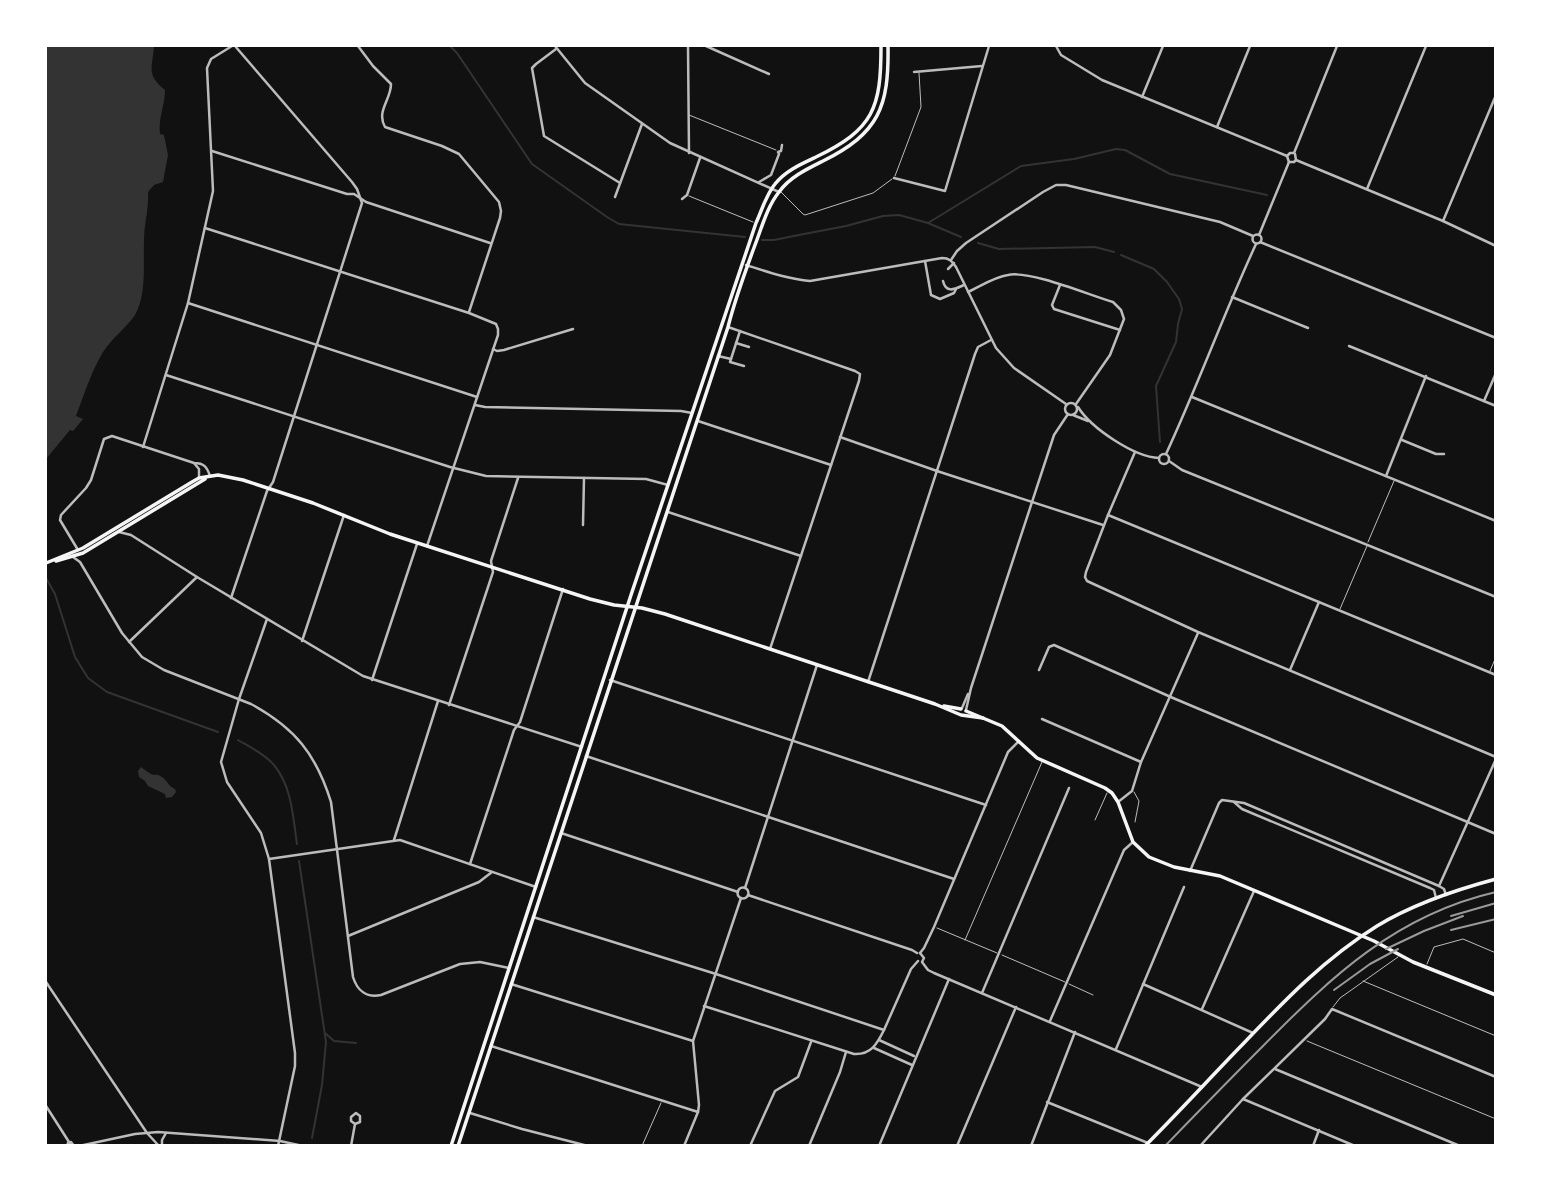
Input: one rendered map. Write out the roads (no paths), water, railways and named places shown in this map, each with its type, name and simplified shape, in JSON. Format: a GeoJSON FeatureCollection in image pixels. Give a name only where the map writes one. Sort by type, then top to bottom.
{"type":"FeatureCollection","features":[{"type":"Feature","properties":{"kind":"main road"},"geometry":{"type":"LineString","coordinates":[[451,1146],[627,606],[756,223],[772,188],[788,173],[836,147],[863,125],[878,93],[881,79],[881,46]]}},
{"type":"Feature","properties":{"kind":"main road"},"geometry":{"type":"LineString","coordinates":[[458,1146],[732,309],[767,214],[779,191],[801,173],[852,145],[875,121],[886,91],[888,46]]}},
{"type":"Feature","properties":{"kind":"main road"},"geometry":{"type":"LineString","coordinates":[[47,562],[73,557],[199,478],[227,475],[492,567],[605,603],[667,615],[983,718],[1002,726],[1042,761],[1108,790],[1118,802],[1133,842],[1149,857],[1174,867],[1213,874],[1374,941],[1413,962],[1496,995]]}},
{"type":"Feature","properties":{"kind":"main road"},"geometry":{"type":"LineString","coordinates":[[47,562],[80,552],[118,532],[210,476]]}},
{"type":"Feature","properties":{"kind":"main road"},"geometry":{"type":"LineString","coordinates":[[1147,1144],[1316,970],[1362,936],[1394,917],[1436,898],[1496,879]]}},
{"type":"Feature","properties":{"kind":"street"},"geometry":{"type":"LineString","coordinates":[[143,447],[188,303],[213,191],[207,68],[211,59],[234,46],[355,186],[361,198],[361,209],[295,417],[231,598]]}},
{"type":"Feature","properties":{"kind":"street"},"geometry":{"type":"LineString","coordinates":[[358,46],[391,85],[381,118],[385,127],[459,154],[499,202],[501,211],[469,313]]}},
{"type":"Feature","properties":{"kind":"street"},"geometry":{"type":"LineString","coordinates":[[688,46],[689,153]]}},
{"type":"Feature","properties":{"kind":"street"},"geometry":{"type":"LineString","coordinates":[[706,46],[769,75]]}},
{"type":"Feature","properties":{"kind":"street"},"geometry":{"type":"LineString","coordinates":[[894,178],[944,191],[989,46]]}},
{"type":"Feature","properties":{"kind":"street"},"geometry":{"type":"LineString","coordinates":[[1056,46],[1063,57],[1097,77],[1287,156],[1289,162],[1259,235],[1262,239],[1232,297],[1166,454],[1159,458]]}},
{"type":"Feature","properties":{"kind":"street"},"geometry":{"type":"LineString","coordinates":[[1142,97],[1164,46]]}},
{"type":"Feature","properties":{"kind":"street"},"geometry":{"type":"LineString","coordinates":[[1217,128],[1251,46]]}},
{"type":"Feature","properties":{"kind":"street"},"geometry":{"type":"LineString","coordinates":[[1294,153],[1337,46]]}},
{"type":"Feature","properties":{"kind":"street"},"geometry":{"type":"LineString","coordinates":[[1367,189],[1426,46]]}},
{"type":"Feature","properties":{"kind":"street"},"geometry":{"type":"LineString","coordinates":[[620,183],[544,136],[533,67],[556,47],[585,83],[670,143],[779,191]]}},
{"type":"Feature","properties":{"kind":"street"},"geometry":{"type":"LineString","coordinates":[[916,71],[982,66]]}},
{"type":"Feature","properties":{"kind":"street"},"geometry":{"type":"LineString","coordinates":[[1443,220],[1496,96]]}},
{"type":"Feature","properties":{"kind":"street"},"geometry":{"type":"LineString","coordinates":[[615,197],[642,124]]}},
{"type":"Feature","properties":{"kind":"street"},"geometry":{"type":"LineString","coordinates":[[759,182],[772,173],[782,145]]}},
{"type":"Feature","properties":{"kind":"street"},"geometry":{"type":"LineString","coordinates":[[212,151],[354,194],[366,202],[491,243]]}},
{"type":"Feature","properties":{"kind":"street"},"geometry":{"type":"LineString","coordinates":[[1287,156],[1294,153]]}},
{"type":"Feature","properties":{"kind":"street"},"geometry":{"type":"LineString","coordinates":[[1294,153],[1296,160]]}},
{"type":"Feature","properties":{"kind":"street"},"geometry":{"type":"LineString","coordinates":[[682,199],[687,195],[700,158]]}},
{"type":"Feature","properties":{"kind":"street"},"geometry":{"type":"LineString","coordinates":[[1296,160],[1443,220],[1496,246]]}},
{"type":"Feature","properties":{"kind":"street"},"geometry":{"type":"LineString","coordinates":[[1289,162],[1296,160]]}},
{"type":"Feature","properties":{"kind":"street"},"geometry":{"type":"LineString","coordinates":[[948,269],[957,251],[966,243],[1056,185],[1066,185],[1220,222],[1253,236],[1259,235]]}},
{"type":"Feature","properties":{"kind":"street"},"geometry":{"type":"LineString","coordinates":[[205,228],[469,313],[494,322],[498,327],[498,335],[428,546]]}},
{"type":"Feature","properties":{"kind":"street"},"geometry":{"type":"LineString","coordinates":[[1253,236],[1253,241],[1496,338]]}},
{"type":"Feature","properties":{"kind":"street"},"geometry":{"type":"LineString","coordinates":[[742,264],[779,276],[810,281],[942,258],[952,262],[991,340],[1004,358],[1066,404]]}},
{"type":"Feature","properties":{"kind":"street"},"geometry":{"type":"LineString","coordinates":[[925,261],[931,296],[940,299],[954,293],[956,289]]}},
{"type":"Feature","properties":{"kind":"street"},"geometry":{"type":"LineString","coordinates":[[968,292],[1002,276],[1029,275],[1116,304],[1124,316],[1120,330],[1110,355],[1073,415]]}},
{"type":"Feature","properties":{"kind":"street"},"geometry":{"type":"LineString","coordinates":[[943,281],[951,291],[965,285]]}},
{"type":"Feature","properties":{"kind":"street"},"geometry":{"type":"LineString","coordinates":[[1060,285],[1052,306],[1054,309],[1120,330]]}},
{"type":"Feature","properties":{"kind":"street"},"geometry":{"type":"LineString","coordinates":[[1232,297],[1308,328]]}},
{"type":"Feature","properties":{"kind":"street"},"geometry":{"type":"LineString","coordinates":[[188,303],[477,397]]}},
{"type":"Feature","properties":{"kind":"street"},"geometry":{"type":"LineString","coordinates":[[728,327],[860,373],[770,649]]}},
{"type":"Feature","properties":{"kind":"street"},"geometry":{"type":"LineString","coordinates":[[493,349],[504,350],[573,329]]}},
{"type":"Feature","properties":{"kind":"street"},"geometry":{"type":"LineString","coordinates":[[740,331],[730,362],[744,366]]}},
{"type":"Feature","properties":{"kind":"street"},"geometry":{"type":"LineString","coordinates":[[868,681],[975,354],[978,347],[991,340]]}},
{"type":"Feature","properties":{"kind":"street"},"geometry":{"type":"LineString","coordinates":[[736,343],[748,347]]}},
{"type":"Feature","properties":{"kind":"street"},"geometry":{"type":"LineString","coordinates":[[1349,346],[1496,406]]}},
{"type":"Feature","properties":{"kind":"street"},"geometry":{"type":"LineString","coordinates":[[718,356],[731,359]]}},
{"type":"Feature","properties":{"kind":"street"},"geometry":{"type":"LineString","coordinates":[[1483,401],[1496,373]]}},
{"type":"Feature","properties":{"kind":"street"},"geometry":{"type":"LineString","coordinates":[[166,375],[486,476],[646,479],[668,485]]}},
{"type":"Feature","properties":{"kind":"street"},"geometry":{"type":"LineString","coordinates":[[1386,476],[1426,376]]}},
{"type":"Feature","properties":{"kind":"street"},"geometry":{"type":"LineString","coordinates":[[1192,397],[1496,521]]}},
{"type":"Feature","properties":{"kind":"street"},"geometry":{"type":"LineString","coordinates":[[1066,404],[1071,402],[1077,405],[1092,422],[1117,442],[1159,458],[1163,464],[1168,461]]}},
{"type":"Feature","properties":{"kind":"street"},"geometry":{"type":"LineString","coordinates":[[1066,404],[1065,410],[1068,414],[1092,422]]}},
{"type":"Feature","properties":{"kind":"street"},"geometry":{"type":"LineString","coordinates":[[474,405],[692,413]]}},
{"type":"Feature","properties":{"kind":"street"},"geometry":{"type":"LineString","coordinates":[[963,711],[1054,435],[1068,414]]}},
{"type":"Feature","properties":{"kind":"street"},"geometry":{"type":"LineString","coordinates":[[697,421],[831,465]]}},
{"type":"Feature","properties":{"kind":"street"},"geometry":{"type":"LineString","coordinates":[[80,562],[80,552],[60,520],[61,515],[91,480],[104,439],[112,436],[201,463],[207,467],[210,476]]}},
{"type":"Feature","properties":{"kind":"street"},"geometry":{"type":"LineString","coordinates":[[840,437],[1104,525]]}},
{"type":"Feature","properties":{"kind":"street"},"geometry":{"type":"LineString","coordinates":[[1402,440],[1436,454],[1444,454]]}},
{"type":"Feature","properties":{"kind":"street"},"geometry":{"type":"LineString","coordinates":[[1135,451],[1086,572],[1086,579],[1198,632],[1496,758],[1439,886],[1434,890]]}},
{"type":"Feature","properties":{"kind":"street"},"geometry":{"type":"LineString","coordinates":[[1166,454],[1168,461]]}},
{"type":"Feature","properties":{"kind":"street"},"geometry":{"type":"LineString","coordinates":[[1168,461],[1182,470],[1496,597]]}},
{"type":"Feature","properties":{"kind":"street"},"geometry":{"type":"LineString","coordinates":[[194,463],[199,478]]}},
{"type":"Feature","properties":{"kind":"street"},"geometry":{"type":"LineString","coordinates":[[449,705],[493,572],[491,561],[518,477]]}},
{"type":"Feature","properties":{"kind":"street"},"geometry":{"type":"LineString","coordinates":[[583,478],[583,526]]}},
{"type":"Feature","properties":{"kind":"street"},"geometry":{"type":"LineString","coordinates":[[666,511],[801,556]]}},
{"type":"Feature","properties":{"kind":"street"},"geometry":{"type":"LineString","coordinates":[[302,641],[344,515]]}},
{"type":"Feature","properties":{"kind":"street"},"geometry":{"type":"LineString","coordinates":[[1108,515],[1496,675]]}},
{"type":"Feature","properties":{"kind":"street"},"geometry":{"type":"LineString","coordinates":[[130,525],[131,535]]}},
{"type":"Feature","properties":{"kind":"street"},"geometry":{"type":"LineString","coordinates":[[118,532],[131,535],[302,641],[372,680],[582,747]]}},
{"type":"Feature","properties":{"kind":"street"},"geometry":{"type":"LineString","coordinates":[[372,680],[418,543]]}},
{"type":"Feature","properties":{"kind":"street"},"geometry":{"type":"LineString","coordinates":[[73,557],[80,562],[142,657],[164,670],[262,710],[282,723],[312,757],[331,802],[355,983],[361,992],[371,996],[381,995],[470,962],[509,968]]}},
{"type":"Feature","properties":{"kind":"street"},"geometry":{"type":"LineString","coordinates":[[130,642],[197,577]]}},
{"type":"Feature","properties":{"kind":"street"},"geometry":{"type":"LineString","coordinates":[[470,864],[514,730],[520,722],[562,589]]}},
{"type":"Feature","properties":{"kind":"street"},"geometry":{"type":"LineString","coordinates":[[1290,671],[1319,601]]}},
{"type":"Feature","properties":{"kind":"street"},"geometry":{"type":"LineString","coordinates":[[267,619],[239,699],[223,755],[222,769],[227,782],[261,833],[269,859],[295,1053],[279,1143]]}},
{"type":"Feature","properties":{"kind":"street"},"geometry":{"type":"LineString","coordinates":[[1118,802],[1132,791],[1141,762],[1198,632]]}},
{"type":"Feature","properties":{"kind":"street"},"geometry":{"type":"LineString","coordinates":[[1039,670],[1049,647],[1054,645],[1496,834]]}},
{"type":"Feature","properties":{"kind":"street"},"geometry":{"type":"LineString","coordinates":[[748,895],[745,888],[817,664]]}},
{"type":"Feature","properties":{"kind":"street"},"geometry":{"type":"LineString","coordinates":[[610,681],[986,805]]}},
{"type":"Feature","properties":{"kind":"street"},"geometry":{"type":"LineString","coordinates":[[394,840],[438,701]]}},
{"type":"Feature","properties":{"kind":"street"},"geometry":{"type":"LineString","coordinates":[[1042,719],[1141,762]]}},
{"type":"Feature","properties":{"kind":"street"},"geometry":{"type":"LineString","coordinates":[[1019,741],[1008,752],[934,927],[924,948],[915,957],[928,970],[1202,1087]]}},
{"type":"Feature","properties":{"kind":"street"},"geometry":{"type":"LineString","coordinates":[[586,756],[954,879]]}},
{"type":"Feature","properties":{"kind":"street"},"geometry":{"type":"LineString","coordinates":[[982,993],[1069,788]]}},
{"type":"Feature","properties":{"kind":"street"},"geometry":{"type":"LineString","coordinates":[[1190,871],[1222,800],[1244,803],[1439,886],[1444,889],[1446,895]]}},
{"type":"Feature","properties":{"kind":"street"},"geometry":{"type":"LineString","coordinates":[[1234,802],[1242,809],[1434,890]]}},
{"type":"Feature","properties":{"kind":"street"},"geometry":{"type":"LineString","coordinates":[[561,833],[738,892],[741,898]]}},
{"type":"Feature","properties":{"kind":"street"},"geometry":{"type":"LineString","coordinates":[[269,859],[394,840],[536,887]]}},
{"type":"Feature","properties":{"kind":"street"},"geometry":{"type":"LineString","coordinates":[[1050,1021],[1124,850],[1133,842]]}},
{"type":"Feature","properties":{"kind":"street"},"geometry":{"type":"LineString","coordinates":[[348,936],[479,882],[492,872]]}},
{"type":"Feature","properties":{"kind":"street"},"geometry":{"type":"LineString","coordinates":[[1116,1049],[1184,887]]}},
{"type":"Feature","properties":{"kind":"street"},"geometry":{"type":"LineString","coordinates":[[738,892],[745,888]]}},
{"type":"Feature","properties":{"kind":"street"},"geometry":{"type":"LineString","coordinates":[[1434,890],[1436,898]]}},
{"type":"Feature","properties":{"kind":"street"},"geometry":{"type":"LineString","coordinates":[[1202,1009],[1254,891]]}},
{"type":"Feature","properties":{"kind":"street"},"geometry":{"type":"LineString","coordinates":[[704,1006],[811,1042],[854,1054],[864,1054],[874,1048],[879,1040],[911,970],[923,958],[912,950],[748,895],[741,898]]}},
{"type":"Feature","properties":{"kind":"street"},"geometry":{"type":"LineString","coordinates":[[684,1146],[699,1105],[693,1041],[741,898]]}},
{"type":"Feature","properties":{"kind":"street"},"geometry":{"type":"LineString","coordinates":[[533,917],[884,1030]]}},
{"type":"Feature","properties":{"kind":"street"},"geometry":{"type":"LineString","coordinates":[[880,1146],[949,979]]}},
{"type":"Feature","properties":{"kind":"street"},"geometry":{"type":"LineString","coordinates":[[46,982],[147,1133],[161,1146]]}},
{"type":"Feature","properties":{"kind":"street"},"geometry":{"type":"LineString","coordinates":[[511,984],[693,1041]]}},
{"type":"Feature","properties":{"kind":"street"},"geometry":{"type":"LineString","coordinates":[[1143,984],[1253,1033]]}},
{"type":"Feature","properties":{"kind":"street"},"geometry":{"type":"LineString","coordinates":[[957,1146],[1016,1007]]}},
{"type":"Feature","properties":{"kind":"street"},"geometry":{"type":"LineString","coordinates":[[1202,1144],[1332,1009],[1496,1077]]}},
{"type":"Feature","properties":{"kind":"street"},"geometry":{"type":"LineString","coordinates":[[1031,1146],[1075,1032]]}},
{"type":"Feature","properties":{"kind":"street"},"geometry":{"type":"LineString","coordinates":[[879,1040],[916,1056]]}},
{"type":"Feature","properties":{"kind":"street"},"geometry":{"type":"LineString","coordinates":[[750,1146],[775,1091],[798,1077],[811,1042]]}},
{"type":"Feature","properties":{"kind":"street"},"geometry":{"type":"LineString","coordinates":[[491,1046],[698,1112]]}},
{"type":"Feature","properties":{"kind":"street"},"geometry":{"type":"LineString","coordinates":[[874,1048],[912,1065]]}},
{"type":"Feature","properties":{"kind":"street"},"geometry":{"type":"LineString","coordinates":[[809,1146],[846,1052]]}},
{"type":"Feature","properties":{"kind":"street"},"geometry":{"type":"LineString","coordinates":[[1274,1068],[1460,1146]]}},
{"type":"Feature","properties":{"kind":"street"},"geometry":{"type":"LineString","coordinates":[[1243,1099],[1355,1146]]}},
{"type":"Feature","properties":{"kind":"street"},"geometry":{"type":"LineString","coordinates":[[1047,1102],[1147,1144]]}},
{"type":"Feature","properties":{"kind":"street"},"geometry":{"type":"LineString","coordinates":[[46,1106],[68,1144],[97,1144],[147,1133],[166,1133],[303,1146]]}},
{"type":"Feature","properties":{"kind":"street"},"geometry":{"type":"LineString","coordinates":[[469,1113],[588,1146]]}},
{"type":"Feature","properties":{"kind":"street"},"geometry":{"type":"LineString","coordinates":[[351,1146],[355,1124]]}},
{"type":"Feature","properties":{"kind":"street"},"geometry":{"type":"LineString","coordinates":[[1312,1146],[1319,1130]]}},
{"type":"Feature","properties":{"kind":"street"},"geometry":{"type":"LineString","coordinates":[[161,1146],[166,1133]]}},
{"type":"Feature","properties":{"kind":"street"},"geometry":{"type":"LineString","coordinates":[[1202,1144],[1212,1146]]}},
{"type":"Feature","properties":{"kind":"lane"},"geometry":{"type":"LineString","coordinates":[[779,191],[805,215],[873,193],[894,178],[921,107],[916,71]]}},
{"type":"Feature","properties":{"kind":"lane"},"geometry":{"type":"LineString","coordinates":[[688,114],[778,152]]}},
{"type":"Feature","properties":{"kind":"lane"},"geometry":{"type":"LineString","coordinates":[[687,195],[756,223]]}},
{"type":"Feature","properties":{"kind":"lane"},"geometry":{"type":"LineString","coordinates":[[1339,610],[1395,479]]}},
{"type":"Feature","properties":{"kind":"lane"},"geometry":{"type":"LineString","coordinates":[[1489,672],[1496,657]]}},
{"type":"Feature","properties":{"kind":"lane"},"geometry":{"type":"LineString","coordinates":[[965,940],[1042,761]]}},
{"type":"Feature","properties":{"kind":"lane"},"geometry":{"type":"LineString","coordinates":[[1096,820],[1108,790]]}},
{"type":"Feature","properties":{"kind":"lane"},"geometry":{"type":"LineString","coordinates":[[1132,791],[1139,801],[1135,822]]}},
{"type":"Feature","properties":{"kind":"lane"},"geometry":{"type":"LineString","coordinates":[[934,927],[1093,995]]}},
{"type":"Feature","properties":{"kind":"lane"},"geometry":{"type":"LineString","coordinates":[[1426,967],[1434,947],[1463,939],[1496,953]]}},
{"type":"Feature","properties":{"kind":"lane"},"geometry":{"type":"LineString","coordinates":[[1332,1009],[1340,998],[1400,954]]}},
{"type":"Feature","properties":{"kind":"lane"},"geometry":{"type":"LineString","coordinates":[[1363,981],[1496,1036]]}},
{"type":"Feature","properties":{"kind":"lane"},"geometry":{"type":"LineString","coordinates":[[1304,1039],[1496,1119]]}},
{"type":"Feature","properties":{"kind":"lane"},"geometry":{"type":"LineString","coordinates":[[642,1146],[662,1100]]}},
{"type":"Feature","properties":{"kind":"waterway"},"geometry":{"type":"LineString","coordinates":[[450,46],[532,164],[607,217],[619,224],[745,237]]}},
{"type":"Feature","properties":{"kind":"waterway"},"geometry":{"type":"LineString","coordinates":[[928,223],[1021,166],[1074,159],[1116,149],[1125,150],[1170,174],[1267,195]]}},
{"type":"Feature","properties":{"kind":"waterway"},"geometry":{"type":"LineString","coordinates":[[762,240],[774,240],[883,216],[899,215],[928,223],[961,237]]}},
{"type":"Feature","properties":{"kind":"waterway"},"geometry":{"type":"LineString","coordinates":[[978,243],[999,249],[1095,247],[1114,252]]}},
{"type":"Feature","properties":{"kind":"waterway"},"geometry":{"type":"LineString","coordinates":[[1121,255],[1154,269],[1179,299],[1182,309],[1176,342],[1156,386],[1160,442]]}},
{"type":"Feature","properties":{"kind":"waterway"},"geometry":{"type":"LineString","coordinates":[[46,578],[55,594],[75,657],[88,678],[107,692],[218,732]]}},
{"type":"Feature","properties":{"kind":"waterway"},"geometry":{"type":"LineString","coordinates":[[238,740],[266,757],[280,774],[291,803],[297,844]]}},
{"type":"Feature","properties":{"kind":"waterway"},"geometry":{"type":"LineString","coordinates":[[299,861],[326,1042],[322,1085],[312,1138]]}},
{"type":"Feature","properties":{"kind":"waterway"},"geometry":{"type":"LineString","coordinates":[[325,1033],[334,1041],[356,1043]]}},
{"type":"Feature","properties":{"kind":"railway"},"geometry":{"type":"LineString","coordinates":[[1165,1146],[1289,1020],[1368,951],[1427,916],[1460,902],[1496,892]]}},
{"type":"Feature","properties":{"kind":"railway"},"geometry":{"type":"LineString","coordinates":[[1451,916],[1496,903]]}},
{"type":"Feature","properties":{"kind":"railway"},"geometry":{"type":"LineString","coordinates":[[1386,949],[1463,916]]}},
{"type":"Feature","properties":{"kind":"railway"},"geometry":{"type":"LineString","coordinates":[[1451,930],[1496,919]]}},
{"type":"Feature","properties":{"kind":"railway"},"geometry":{"type":"LineString","coordinates":[[1334,990],[1370,964],[1398,949]]}}]}
